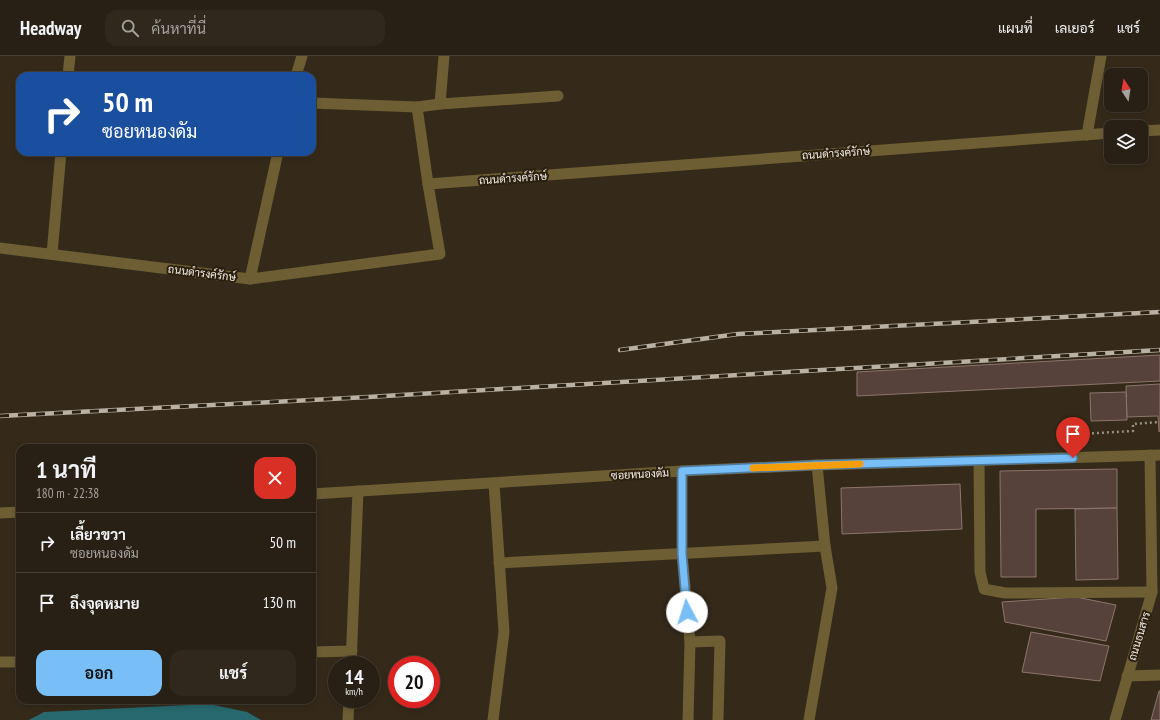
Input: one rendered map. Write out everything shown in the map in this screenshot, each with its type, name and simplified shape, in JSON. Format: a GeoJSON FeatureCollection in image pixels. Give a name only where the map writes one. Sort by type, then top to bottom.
{"type":"FeatureCollection","features":[{"type":"Feature","properties":{"kind":"street"},"geometry":{"type":"LineString","coordinates":[[68,72],[70,56]]}},
{"type":"Feature","properties":{"kind":"street"},"geometry":{"type":"LineString","coordinates":[[297,72],[302,56]]}},
{"type":"Feature","properties":{"kind":"street"},"geometry":{"type":"LineString","coordinates":[[440,104],[444,56]]}},
{"type":"Feature","properties":{"kind":"street"},"geometry":{"type":"LineString","coordinates":[[1087,134],[1101,56]]}},
{"type":"Feature","properties":{"kind":"street"},"geometry":{"type":"LineString","coordinates":[[316,103],[417,107],[440,104],[558,96]]}},
{"type":"Feature","properties":{"kind":"street"},"geometry":{"type":"LineString","coordinates":[[417,107],[428,184]]}},
{"type":"Feature","properties":{"kind":"street"},"geometry":{"type":"LineString","coordinates":[[1148,131],[1160,130]]}},
{"type":"Feature","properties":{"kind":"street","name":"ถนนดำรงค์รักษ์"},"geometry":{"type":"LineString","coordinates":[[0,248],[250,279],[440,254],[428,184],[1104,133]]}},
{"type":"Feature","properties":{"kind":"street"},"geometry":{"type":"LineString","coordinates":[[52,254],[61,156]]}},
{"type":"Feature","properties":{"kind":"street"},"geometry":{"type":"LineString","coordinates":[[250,279],[277,156]]}},
{"type":"Feature","properties":{"kind":"street","name":"ซอยหนองดัม"},"geometry":{"type":"LineString","coordinates":[[316,494],[682,471],[817,465],[1155,455]]}},
{"type":"Feature","properties":{"kind":"street","name":"ถนนธนสาร"},"geometry":{"type":"LineString","coordinates":[[1115,720],[1152,592],[1156,561],[1155,455]]}},
{"type":"Feature","properties":{"kind":"street"},"geometry":{"type":"LineString","coordinates":[[980,461],[980,572],[984,589],[1005,593],[1152,592]]}},
{"type":"Feature","properties":{"kind":"street"},"geometry":{"type":"LineString","coordinates":[[809,720],[832,588],[825,546],[817,465]]}},
{"type":"Feature","properties":{"kind":"street"},"geometry":{"type":"LineString","coordinates":[[682,471],[682,554],[690,642],[688,720]]}},
{"type":"Feature","properties":{"kind":"street"},"geometry":{"type":"LineString","coordinates":[[493,720],[504,632],[494,483]]}},
{"type":"Feature","properties":{"kind":"street"},"geometry":{"type":"LineString","coordinates":[[352,656],[358,491]]}},
{"type":"Feature","properties":{"kind":"street"},"geometry":{"type":"LineString","coordinates":[[0,513],[16,512]]}},
{"type":"Feature","properties":{"kind":"street"},"geometry":{"type":"LineString","coordinates":[[499,563],[825,546]]}},
{"type":"Feature","properties":{"kind":"street"},"geometry":{"type":"LineString","coordinates":[[690,642],[720,641],[718,720]]}},
{"type":"Feature","properties":{"kind":"street"},"geometry":{"type":"LineString","coordinates":[[316,652],[352,651]]}},
{"type":"Feature","properties":{"kind":"street"},"geometry":{"type":"LineString","coordinates":[[0,662],[16,662]]}},
{"type":"Feature","properties":{"kind":"street"},"geometry":{"type":"LineString","coordinates":[[1127,676],[1160,675]]}},
{"type":"Feature","properties":{"kind":"street"},"geometry":{"type":"LineString","coordinates":[[348,720],[349,708]]}},
{"type":"Feature","properties":{"kind":"path"},"geometry":{"type":"LineString","coordinates":[[1062,435],[1133,431],[1133,424],[1159,422]]}},
{"type":"Feature","properties":{"kind":"water"},"geometry":{"type":"Polygon","coordinates":[[[209,704],[247,712],[261,720],[29,720],[44,712],[209,704]]]}},
{"type":"Feature","properties":{"kind":"building"},"geometry":{"type":"Polygon","coordinates":[[[1160,355],[1160,381],[857,396],[857,372],[1160,355]]]}},
{"type":"Feature","properties":{"kind":"building"},"geometry":{"type":"Polygon","coordinates":[[[1160,384],[1159,432],[1158,416],[1127,417],[1126,386],[1160,384]]]}},
{"type":"Feature","properties":{"kind":"building"},"geometry":{"type":"Polygon","coordinates":[[[1126,392],[1127,420],[1091,421],[1090,393],[1126,392]]]}},
{"type":"Feature","properties":{"kind":"building"},"geometry":{"type":"Polygon","coordinates":[[[1117,469],[1117,508],[1036,509],[1036,577],[1001,577],[1000,471],[1117,469]]]}},
{"type":"Feature","properties":{"kind":"building"},"geometry":{"type":"Polygon","coordinates":[[[960,484],[962,529],[842,534],[841,488],[960,484]]]}},
{"type":"Feature","properties":{"kind":"building"},"geometry":{"type":"Polygon","coordinates":[[[1117,508],[1118,579],[1076,580],[1075,509],[1117,508]]]}},
{"type":"Feature","properties":{"kind":"building"},"geometry":{"type":"Polygon","coordinates":[[[1076,597],[1116,605],[1106,641],[1005,622],[1002,602],[1076,597]]]}},
{"type":"Feature","properties":{"kind":"building"},"geometry":{"type":"Polygon","coordinates":[[[1031,632],[1109,646],[1100,681],[1022,672],[1031,632]]]}},
{"type":"Feature","properties":{"kind":"building"},"geometry":{"type":"Polygon","coordinates":[[[1159,691],[1160,720],[1151,720],[1159,691]]]}},
{"type":"Feature","properties":{"kind":"railway"},"geometry":{"type":"LineString","coordinates":[[620,350],[738,334],[1160,312]]}},
{"type":"Feature","properties":{"kind":"railway"},"geometry":{"type":"LineString","coordinates":[[0,416],[368,397],[1160,350]]}},
{"type":"Feature","properties":{"kind":"slow traffic"},"geometry":{"type":"LineString","coordinates":[[753,468],[860,464]]}},
{"type":"Feature","properties":{"kind":"route"},"geometry":{"type":"LineString","coordinates":[[687,612],[682,554],[682,471],[817,465],[1073,458]]}}]}
